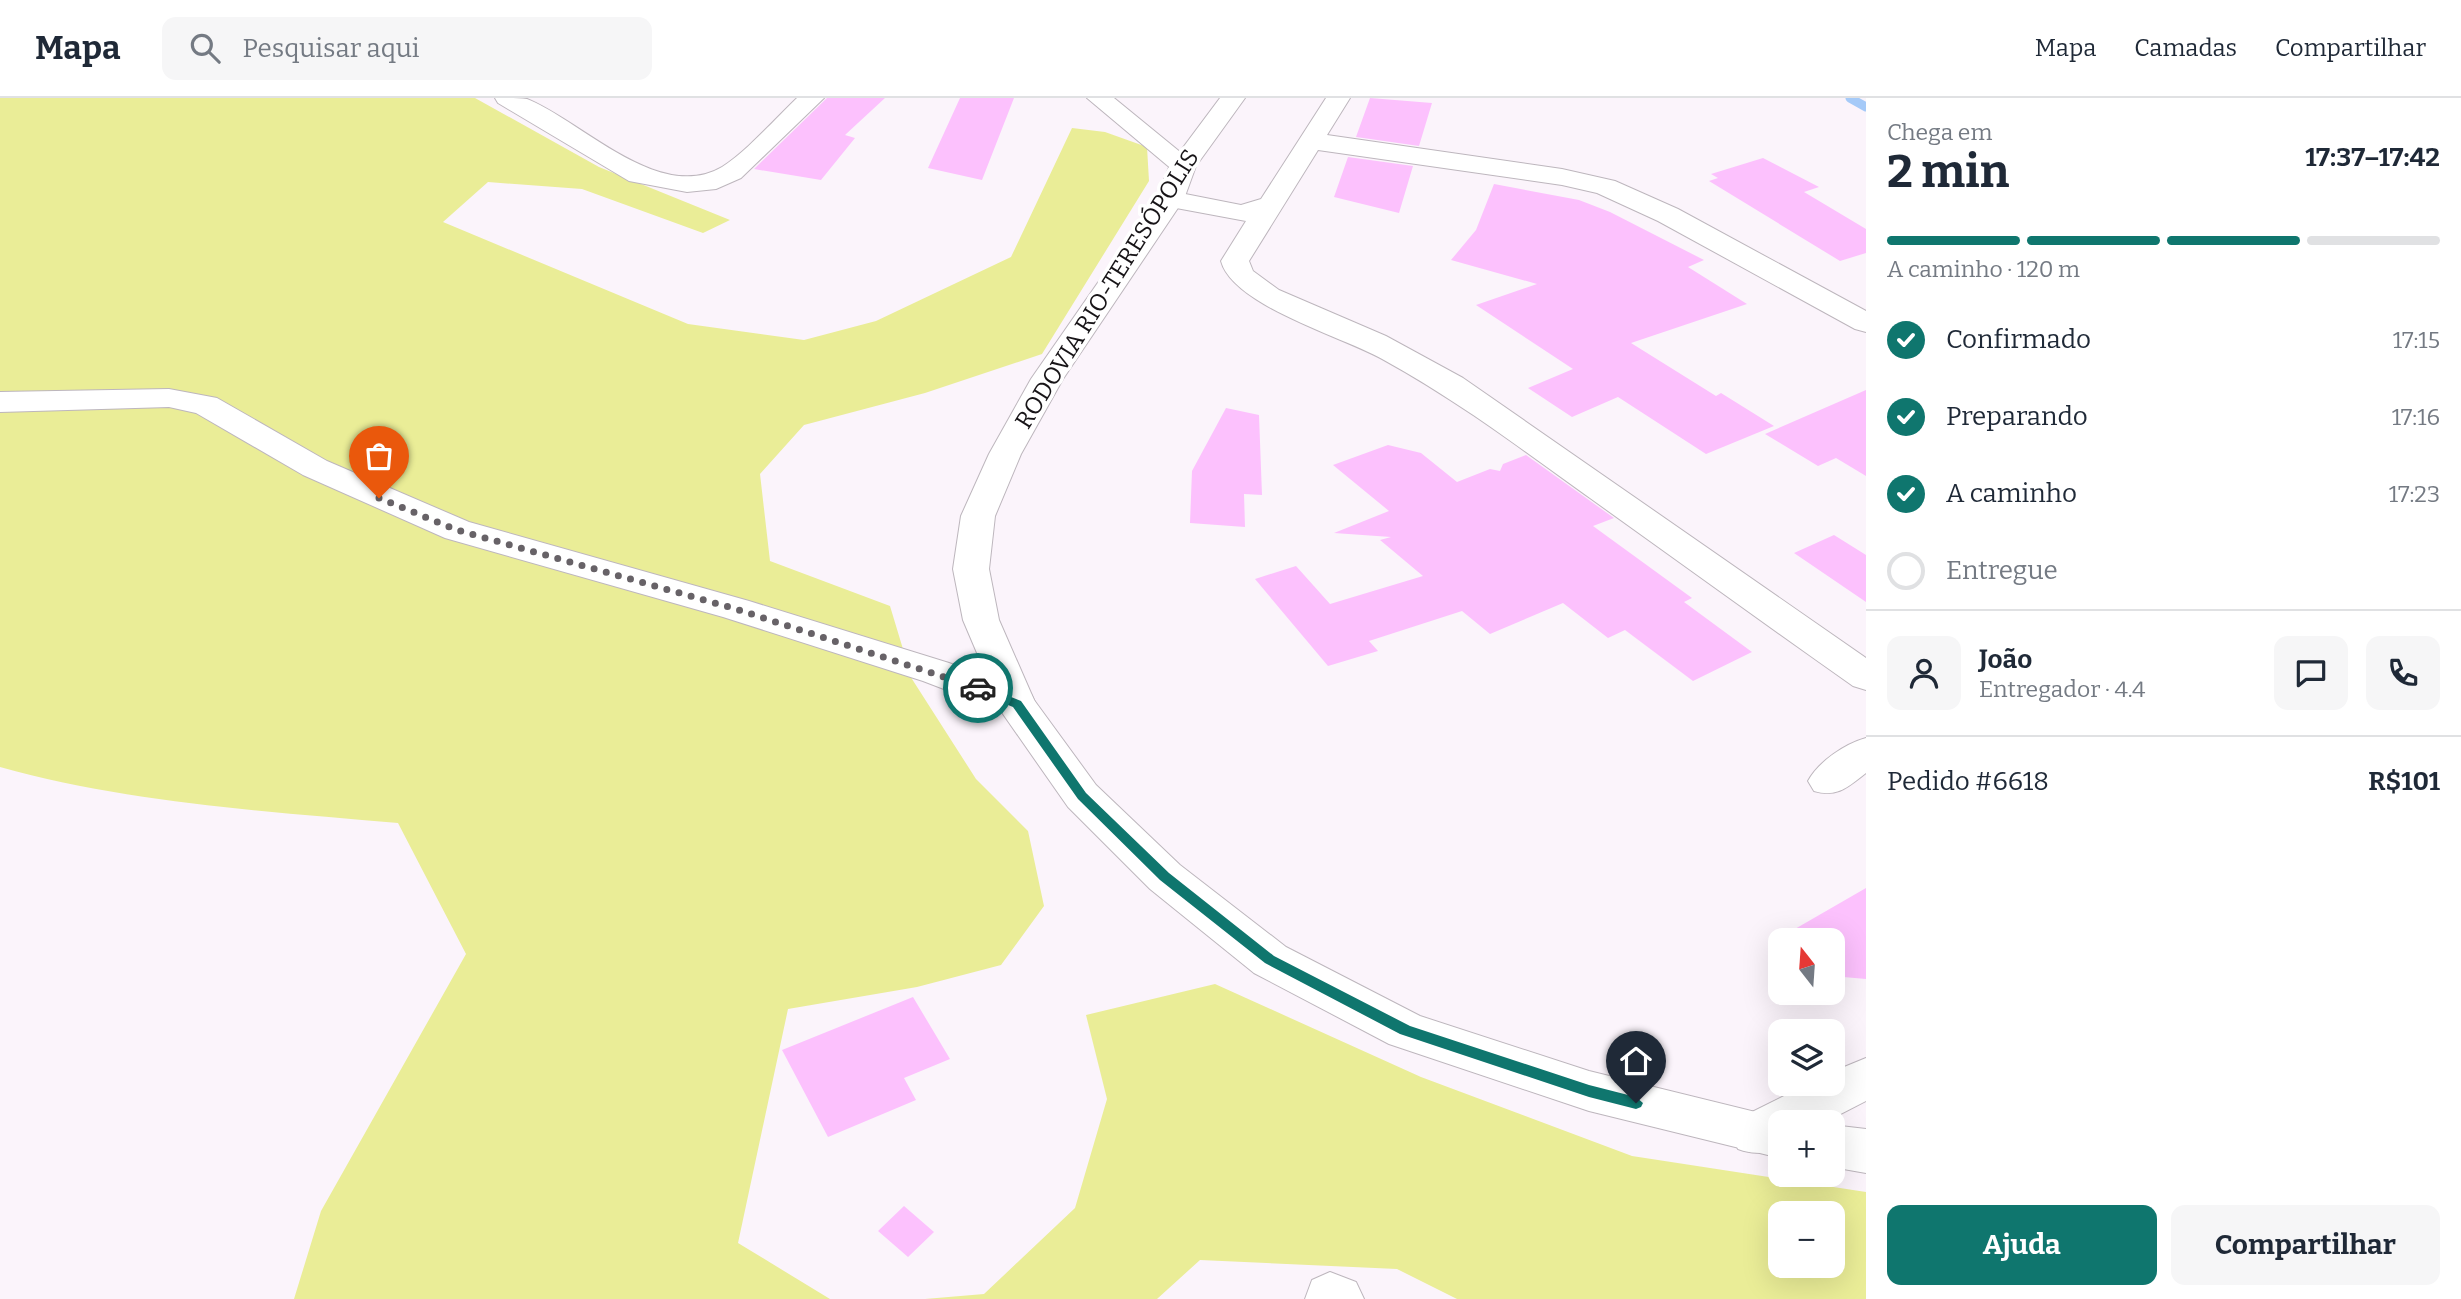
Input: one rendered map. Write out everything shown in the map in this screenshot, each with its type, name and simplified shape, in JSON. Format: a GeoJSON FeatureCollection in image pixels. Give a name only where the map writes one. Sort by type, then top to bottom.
{"type":"FeatureCollection","features":[{"type":"Feature","properties":{"kind":"main road"},"geometry":{"type":"LineString","coordinates":[[507,98],[638,175],[687,184],[707,183],[732,172],[812,98]]}},
{"type":"Feature","properties":{"kind":"main road"},"geometry":{"type":"LineString","coordinates":[[1099,98],[1177,182],[1243,214],[1268,205]]}},
{"type":"Feature","properties":{"kind":"main road","name":"RODOVIA RIO-TERESÓPOLIS"},"geometry":{"type":"LineString","coordinates":[[1233,98],[1047,379],[1005,454],[978,516],[971,569],[981,620],[1017,704],[1082,796],[1164,877],[1270,960],[1405,1030],[1589,1091],[1768,1136]]}},
{"type":"Feature","properties":{"kind":"main road"},"geometry":{"type":"LineString","coordinates":[[1338,98],[1235,261],[1237,270],[1248,282],[1269,296],[1411,360],[1452,385],[1866,677]]}},
{"type":"Feature","properties":{"kind":"main road"},"geometry":{"type":"LineString","coordinates":[[1313,141],[1562,177],[1606,187],[1668,215],[1866,323]]}},
{"type":"Feature","properties":{"kind":"main road"},"geometry":{"type":"LineString","coordinates":[[0,402],[169,398],[206,405],[315,468],[457,530],[736,609],[843,645],[936,672],[1017,704]]}},
{"type":"Feature","properties":{"kind":"main road"},"geometry":{"type":"LineString","coordinates":[[1828,780],[1866,752]]}},
{"type":"Feature","properties":{"kind":"main road"},"geometry":{"type":"LineString","coordinates":[[1812,1110],[1866,1078]]}},
{"type":"Feature","properties":{"kind":"main road"},"geometry":{"type":"LineString","coordinates":[[1845,1148],[1866,1151]]}},
{"type":"Feature","properties":{"kind":"green space"},"geometry":{"type":"Polygon","coordinates":[[[0,98],[475,98],[599,167],[730,220],[703,233],[582,189],[488,182],[443,222],[688,324],[804,340],[876,321],[1011,257],[1072,128],[1105,132],[1147,147],[1149,181],[1042,354],[925,393],[804,425],[760,474],[770,561],[890,606],[912,679],[976,779],[1028,831],[1044,906],[1001,965],[917,987],[788,1009],[738,1243],[830,1299],[294,1299],[321,1211],[466,954],[398,823],[247,810],[147,797],[0,767],[0,98]]]}},
{"type":"Feature","properties":{"kind":"green space"},"geometry":{"type":"Polygon","coordinates":[[[1215,984],[1421,1077],[1632,1156],[1768,1177],[1768,1187],[1834,1187],[1866,1192],[1866,1299],[1457,1299],[1397,1269],[1200,1260],[1157,1299],[925,1299],[984,1294],[1075,1208],[1107,1099],[1086,1015],[1215,984]]]}},
{"type":"Feature","properties":{"kind":"building"},"geometry":{"type":"Polygon","coordinates":[[[827,98],[885,98],[845,135],[855,138],[821,180],[754,169],[827,98]]]}},
{"type":"Feature","properties":{"kind":"building"},"geometry":{"type":"Polygon","coordinates":[[[960,98],[1014,98],[982,180],[928,168],[960,98]]]}},
{"type":"Feature","properties":{"kind":"building"},"geometry":{"type":"Polygon","coordinates":[[[1370,98],[1432,103],[1419,146],[1356,137],[1370,98]]]}},
{"type":"Feature","properties":{"kind":"building"},"geometry":{"type":"Polygon","coordinates":[[[1348,157],[1413,166],[1399,213],[1334,197],[1348,157]]]}},
{"type":"Feature","properties":{"kind":"building"},"geometry":{"type":"Polygon","coordinates":[[[1763,158],[1819,187],[1804,192],[1866,229],[1866,253],[1840,261],[1709,181],[1718,178],[1711,174],[1763,158]]]}},
{"type":"Feature","properties":{"kind":"building"},"geometry":{"type":"Polygon","coordinates":[[[1494,184],[1579,200],[1610,212],[1704,260],[1688,267],[1747,304],[1631,343],[1716,396],[1721,393],[1774,426],[1706,454],[1618,397],[1572,417],[1528,388],[1573,369],[1476,305],[1537,284],[1451,260],[1476,230],[1494,184]]]}},
{"type":"Feature","properties":{"kind":"building"},"geometry":{"type":"Polygon","coordinates":[[[1866,390],[1866,476],[1836,458],[1818,466],[1765,434],[1866,390]]]}},
{"type":"Feature","properties":{"kind":"building"},"geometry":{"type":"Polygon","coordinates":[[[1226,408],[1259,415],[1262,495],[1244,494],[1245,527],[1190,523],[1192,471],[1226,408]]]}},
{"type":"Feature","properties":{"kind":"building"},"geometry":{"type":"Polygon","coordinates":[[[1388,445],[1421,453],[1457,482],[1490,469],[1500,471],[1503,464],[1526,455],[1614,518],[1593,526],[1692,598],[1684,602],[1752,652],[1693,681],[1625,630],[1608,638],[1563,603],[1490,634],[1462,611],[1369,641],[1378,651],[1328,666],[1255,579],[1296,566],[1330,604],[1423,576],[1380,540],[1391,537],[1334,533],[1389,511],[1333,465],[1388,445]]]}},
{"type":"Feature","properties":{"kind":"building"},"geometry":{"type":"Polygon","coordinates":[[[1834,535],[1866,555],[1866,602],[1794,553],[1834,535]]]}},
{"type":"Feature","properties":{"kind":"building"},"geometry":{"type":"Polygon","coordinates":[[[1866,888],[1866,979],[1845,977],[1845,928],[1797,928],[1866,888]]]}},
{"type":"Feature","properties":{"kind":"building"},"geometry":{"type":"Polygon","coordinates":[[[913,997],[950,1059],[904,1078],[916,1100],[828,1137],[782,1050],[913,997]]]}},
{"type":"Feature","properties":{"kind":"building"},"geometry":{"type":"Polygon","coordinates":[[[904,1206],[934,1232],[908,1257],[878,1231],[904,1206]]]}},
{"type":"Feature","properties":{"kind":"waterway"},"geometry":{"type":"LineString","coordinates":[[1850,98],[1866,107]]}},
{"type":"Feature","properties":{"kind":"way so far"},"geometry":{"type":"LineString","coordinates":[[379,498],[457,530],[736,609],[843,645],[936,672],[978,688]]}},
{"type":"Feature","properties":{"kind":"route"},"geometry":{"type":"LineString","coordinates":[[978,688],[1017,704],[1082,796],[1164,877],[1270,960],[1405,1030],[1589,1091],[1636,1103]]}}]}
